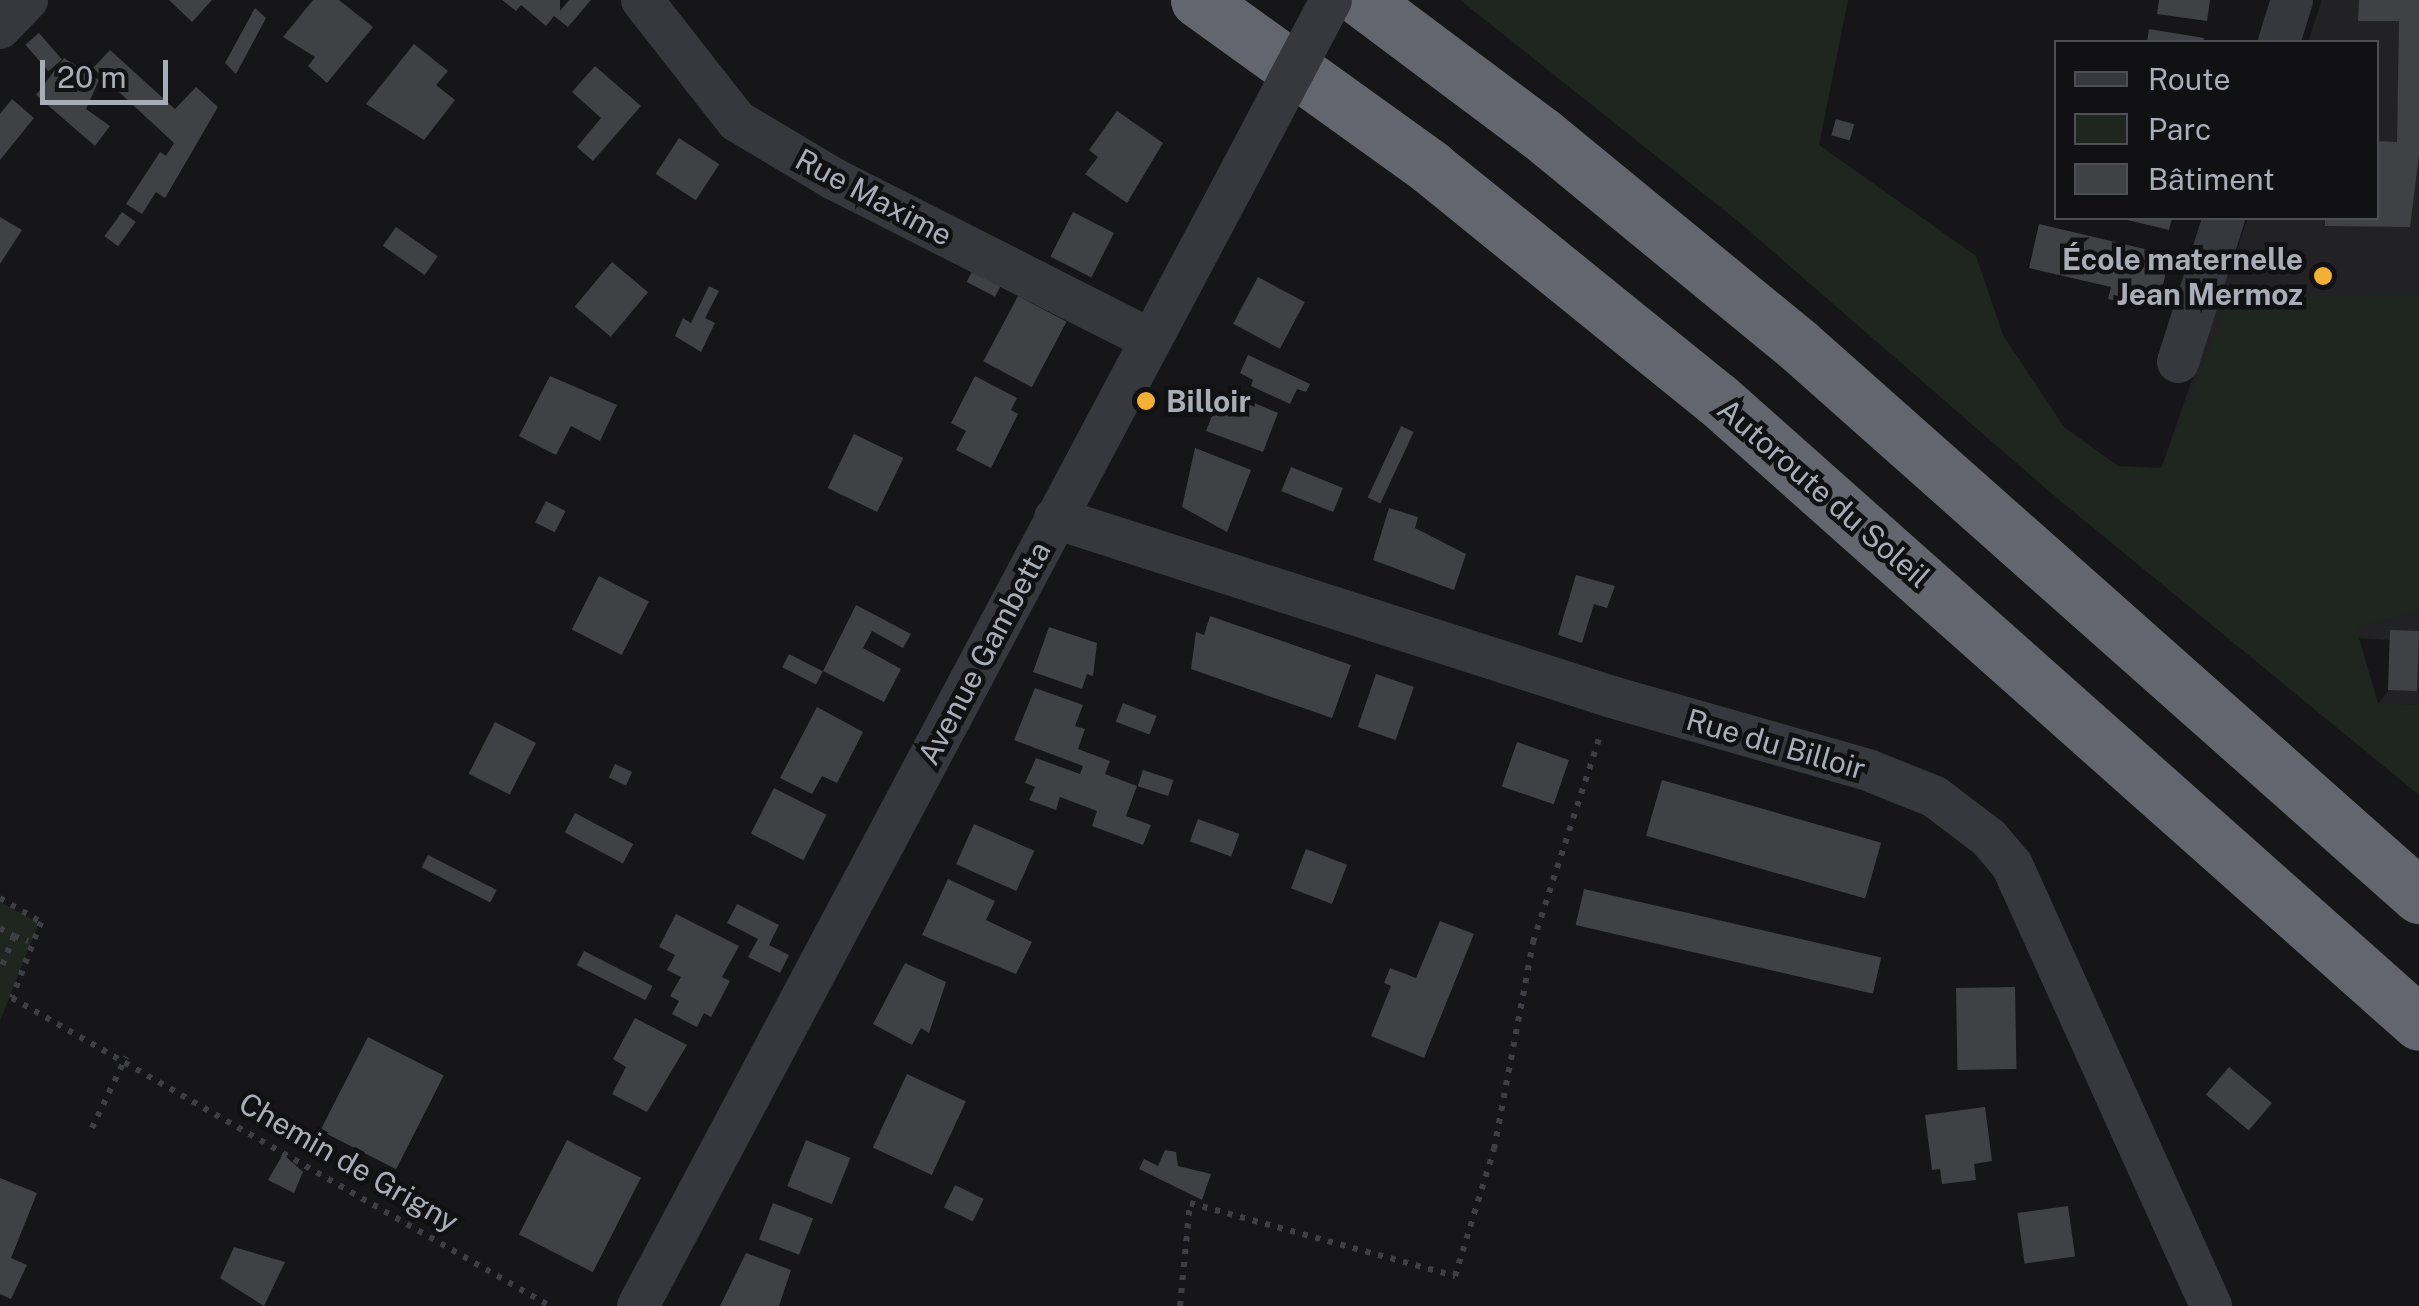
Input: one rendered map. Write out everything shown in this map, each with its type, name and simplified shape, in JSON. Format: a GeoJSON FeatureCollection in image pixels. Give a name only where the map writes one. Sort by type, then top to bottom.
{"type":"FeatureCollection","features":[{"type":"Feature","properties":{"kind":"highway","name":"Autoroute du Soleil"},"geometry":{"type":"LineString","coordinates":[[1198,0],[1430,167],[1703,386],[2419,1023]]}},
{"type":"Feature","properties":{"kind":"highway"},"geometry":{"type":"LineString","coordinates":[[1362,0],[1540,133],[1797,344],[2419,896]]}},
{"type":"Feature","properties":{"kind":"street"},"geometry":{"type":"LineString","coordinates":[[0,28],[27,0]]}},
{"type":"Feature","properties":{"kind":"street","name":"Rue Maxime"},"geometry":{"type":"LineString","coordinates":[[642,0],[737,120],[834,179],[1150,340]]}},
{"type":"Feature","properties":{"kind":"street","name":"Avenue Gambetta"},"geometry":{"type":"LineString","coordinates":[[638,1306],[1331,0]]}},
{"type":"Feature","properties":{"kind":"street"},"geometry":{"type":"LineString","coordinates":[[2279,40],[2292,0]]}},
{"type":"Feature","properties":{"kind":"street"},"geometry":{"type":"LineString","coordinates":[[2178,362],[2223,220]]}},
{"type":"Feature","properties":{"kind":"street","name":"Rue du Billoir"},"geometry":{"type":"LineString","coordinates":[[1056,518],[1612,696],[1906,782],[1989,838],[2012,865],[2212,1306]]}},
{"type":"Feature","properties":{"kind":"path"},"geometry":{"type":"LineString","coordinates":[[1180,1306],[1190,1204],[1455,1276],[1494,1150],[1533,942],[1612,696]]}},
{"type":"Feature","properties":{"kind":"path","name":"Chemin de Grigny"},"geometry":{"type":"LineString","coordinates":[[0,898],[42,922],[12,998],[126,1057],[550,1306]]}},
{"type":"Feature","properties":{"kind":"path"},"geometry":{"type":"LineString","coordinates":[[0,928],[28,941]]}},
{"type":"Feature","properties":{"kind":"path"},"geometry":{"type":"LineString","coordinates":[[0,970],[14,936]]}},
{"type":"Feature","properties":{"kind":"path"},"geometry":{"type":"LineString","coordinates":[[92,1128],[126,1057]]}},
{"type":"Feature","properties":{"kind":"shaded area","name":"École maternelle Jean Mermoz"},"geometry":{"type":"Polygon","coordinates":[[[2322,0],[2419,0],[2419,705],[2378,704],[2389,690],[2390,640],[2325,636],[2161,469],[2247,220],[2379,220],[2379,40],[2309,40],[2322,0]]]}},
{"type":"Feature","properties":{"kind":"green space"},"geometry":{"type":"Polygon","coordinates":[[[1460,0],[1848,0],[1819,145],[1976,256],[2003,335],[2064,427],[2118,466],[2161,468],[2230,298],[2419,294],[2419,610],[2356,628],[2378,703],[2419,705],[2419,795],[2052,494],[1739,222],[1460,0]]]}},
{"type":"Feature","properties":{"kind":"green space"},"geometry":{"type":"Polygon","coordinates":[[[0,902],[39,923],[0,1021],[0,902]]]}},
{"type":"Feature","properties":{"kind":"building"},"geometry":{"type":"Polygon","coordinates":[[[169,0],[212,0],[192,22],[169,0]]]}},
{"type":"Feature","properties":{"kind":"building"},"geometry":{"type":"Polygon","coordinates":[[[313,0],[339,0],[373,27],[327,83],[308,66],[315,57],[283,37],[313,0]]]}},
{"type":"Feature","properties":{"kind":"building"},"geometry":{"type":"Polygon","coordinates":[[[502,0],[560,0],[560,11],[569,0],[591,0],[568,27],[554,16],[546,26],[521,5],[516,11],[502,0]]]}},
{"type":"Feature","properties":{"kind":"building"},"geometry":{"type":"Polygon","coordinates":[[[2159,0],[2210,0],[2207,21],[2157,14],[2159,0]]]}},
{"type":"Feature","properties":{"kind":"building"},"geometry":{"type":"Polygon","coordinates":[[[2359,0],[2419,0],[2419,155],[2410,227],[2325,226],[2325,220],[2379,220],[2379,141],[2397,142],[2399,21],[2358,21],[2359,0]]]}},
{"type":"Feature","properties":{"kind":"building"},"geometry":{"type":"Polygon","coordinates":[[[255,8],[266,18],[236,74],[225,63],[255,8]]]}},
{"type":"Feature","properties":{"kind":"building"},"geometry":{"type":"Polygon","coordinates":[[[2149,29],[2204,38],[2204,40],[2147,40],[2149,29]]]}},
{"type":"Feature","properties":{"kind":"building"},"geometry":{"type":"Polygon","coordinates":[[[39,33],[62,59],[48,71],[25,45],[39,33]]]}},
{"type":"Feature","properties":{"kind":"building"},"geometry":{"type":"Polygon","coordinates":[[[414,44],[448,71],[436,85],[455,100],[424,140],[366,104],[414,44]]]}},
{"type":"Feature","properties":{"kind":"building"},"geometry":{"type":"Polygon","coordinates":[[[110,50],[175,109],[196,87],[218,107],[165,198],[156,192],[142,214],[126,204],[160,152],[166,156],[174,143],[93,68],[110,50]]]}},
{"type":"Feature","properties":{"kind":"building"},"geometry":{"type":"Polygon","coordinates":[[[64,58],[99,80],[86,109],[110,126],[95,146],[36,95],[64,58]]]}},
{"type":"Feature","properties":{"kind":"building"},"geometry":{"type":"Polygon","coordinates":[[[595,66],[641,106],[593,161],[577,147],[601,118],[572,92],[595,66]]]}},
{"type":"Feature","properties":{"kind":"building"},"geometry":{"type":"Polygon","coordinates":[[[12,99],[34,118],[0,160],[0,114],[12,99]]]}},
{"type":"Feature","properties":{"kind":"building"},"geometry":{"type":"Polygon","coordinates":[[[1117,111],[1163,143],[1127,203],[1085,174],[1098,157],[1089,150],[1117,111]]]}},
{"type":"Feature","properties":{"kind":"building"},"geometry":{"type":"Polygon","coordinates":[[[1836,119],[1854,124],[1850,141],[1831,135],[1836,119]]]}},
{"type":"Feature","properties":{"kind":"building"},"geometry":{"type":"Polygon","coordinates":[[[679,138],[719,164],[696,200],[656,174],[679,138]]]}},
{"type":"Feature","properties":{"kind":"building"},"geometry":{"type":"Polygon","coordinates":[[[122,212],[136,222],[118,246],[104,236],[122,212]]]}},
{"type":"Feature","properties":{"kind":"building"},"geometry":{"type":"Polygon","coordinates":[[[1073,212],[1114,233],[1091,277],[1050,257],[1073,212]]]}},
{"type":"Feature","properties":{"kind":"building"},"geometry":{"type":"Polygon","coordinates":[[[0,217],[22,230],[0,264],[0,217]]]}},
{"type":"Feature","properties":{"kind":"building"},"geometry":{"type":"Polygon","coordinates":[[[2127,220],[2172,220],[2169,230],[2127,220]]]}},
{"type":"Feature","properties":{"kind":"building"},"geometry":{"type":"Polygon","coordinates":[[[2039,224],[2170,255],[2160,298],[2130,292],[2127,303],[2108,299],[2111,287],[2029,268],[2039,224]]]}},
{"type":"Feature","properties":{"kind":"building"},"geometry":{"type":"Polygon","coordinates":[[[396,227],[438,256],[425,275],[383,246],[396,227]]]}},
{"type":"Feature","properties":{"kind":"building"},"geometry":{"type":"Polygon","coordinates":[[[612,262],[648,292],[611,337],[575,306],[612,262]]]}},
{"type":"Feature","properties":{"kind":"building"},"geometry":{"type":"Polygon","coordinates":[[[976,264],[1004,279],[995,297],[967,282],[976,264]]]}},
{"type":"Feature","properties":{"kind":"building"},"geometry":{"type":"Polygon","coordinates":[[[1258,277],[1305,302],[1280,349],[1233,324],[1258,277]]]}},
{"type":"Feature","properties":{"kind":"building"},"geometry":{"type":"Polygon","coordinates":[[[709,286],[719,291],[705,318],[715,323],[701,352],[675,336],[683,318],[691,323],[709,286]]]}},
{"type":"Feature","properties":{"kind":"building"},"geometry":{"type":"Polygon","coordinates":[[[1018,296],[1067,322],[1032,387],[983,361],[1018,296]]]}},
{"type":"Feature","properties":{"kind":"building"},"geometry":{"type":"Polygon","coordinates":[[[1248,355],[1310,384],[1306,392],[1297,389],[1290,404],[1251,386],[1253,380],[1240,373],[1248,355]]]}},
{"type":"Feature","properties":{"kind":"building"},"geometry":{"type":"Polygon","coordinates":[[[550,376],[617,405],[600,441],[571,426],[556,455],[519,436],[550,376]]]}},
{"type":"Feature","properties":{"kind":"building"},"geometry":{"type":"Polygon","coordinates":[[[975,376],[1017,398],[1011,410],[1018,414],[991,468],[956,450],[966,431],[951,423],[975,376]]]}},
{"type":"Feature","properties":{"kind":"building"},"geometry":{"type":"Polygon","coordinates":[[[1233,394],[1278,413],[1263,452],[1206,431],[1217,403],[1227,407],[1233,394]]]}},
{"type":"Feature","properties":{"kind":"building"},"geometry":{"type":"Polygon","coordinates":[[[1401,426],[1414,432],[1380,504],[1368,498],[1401,426]]]}},
{"type":"Feature","properties":{"kind":"building"},"geometry":{"type":"Polygon","coordinates":[[[854,434],[903,458],[877,512],[828,488],[854,434]]]}},
{"type":"Feature","properties":{"kind":"building"},"geometry":{"type":"Polygon","coordinates":[[[1195,448],[1251,470],[1227,532],[1182,507],[1195,448]]]}},
{"type":"Feature","properties":{"kind":"building"},"geometry":{"type":"Polygon","coordinates":[[[1291,467],[1343,488],[1333,512],[1281,491],[1291,467]]]}},
{"type":"Feature","properties":{"kind":"building"},"geometry":{"type":"Polygon","coordinates":[[[546,501],[566,511],[555,532],[535,522],[546,501]]]}},
{"type":"Feature","properties":{"kind":"building"},"geometry":{"type":"Polygon","coordinates":[[[1389,508],[1418,517],[1415,528],[1466,554],[1454,590],[1373,560],[1389,508]]]}},
{"type":"Feature","properties":{"kind":"building"},"geometry":{"type":"Polygon","coordinates":[[[1576,575],[1615,586],[1607,608],[1594,604],[1582,643],[1558,635],[1576,575]]]}},
{"type":"Feature","properties":{"kind":"building"},"geometry":{"type":"Polygon","coordinates":[[[599,576],[649,601],[622,655],[572,629],[599,576]]]}},
{"type":"Feature","properties":{"kind":"building"},"geometry":{"type":"Polygon","coordinates":[[[856,605],[911,634],[903,648],[872,631],[863,648],[901,669],[884,702],[823,671],[856,605]]]}},
{"type":"Feature","properties":{"kind":"building"},"geometry":{"type":"Polygon","coordinates":[[[1210,616],[1351,665],[1332,718],[1191,669],[1196,632],[1204,635],[1210,616]]]}},
{"type":"Feature","properties":{"kind":"building"},"geometry":{"type":"Polygon","coordinates":[[[1049,627],[1097,643],[1093,676],[1087,674],[1082,689],[1033,672],[1049,627]]]}},
{"type":"Feature","properties":{"kind":"building"},"geometry":{"type":"Polygon","coordinates":[[[2390,630],[2419,631],[2417,691],[2388,690],[2390,630]]]}},
{"type":"Feature","properties":{"kind":"building"},"geometry":{"type":"Polygon","coordinates":[[[789,654],[823,671],[816,685],[782,667],[789,654]]]}},
{"type":"Feature","properties":{"kind":"building"},"geometry":{"type":"Polygon","coordinates":[[[1376,674],[1414,687],[1396,740],[1358,727],[1376,674]]]}},
{"type":"Feature","properties":{"kind":"building"},"geometry":{"type":"Polygon","coordinates":[[[1035,688],[1083,705],[1075,726],[1085,729],[1078,749],[1110,761],[1105,774],[1137,786],[1126,816],[1151,825],[1143,845],[1092,826],[1097,811],[1060,797],[1056,810],[1029,800],[1035,787],[1025,783],[1036,758],[1080,774],[1083,766],[1014,740],[1035,688]]]}},
{"type":"Feature","properties":{"kind":"building"},"geometry":{"type":"Polygon","coordinates":[[[1123,703],[1157,716],[1149,735],[1116,722],[1123,703]]]}},
{"type":"Feature","properties":{"kind":"building"},"geometry":{"type":"Polygon","coordinates":[[[817,707],[863,732],[837,783],[822,776],[812,794],[780,778],[817,707]]]}},
{"type":"Feature","properties":{"kind":"building"},"geometry":{"type":"Polygon","coordinates":[[[495,722],[536,743],[510,795],[469,774],[495,722]]]}},
{"type":"Feature","properties":{"kind":"building"},"geometry":{"type":"Polygon","coordinates":[[[1517,742],[1569,760],[1554,804],[1502,786],[1517,742]]]}},
{"type":"Feature","properties":{"kind":"building"},"geometry":{"type":"Polygon","coordinates":[[[615,764],[632,772],[626,786],[609,778],[615,764]]]}},
{"type":"Feature","properties":{"kind":"building"},"geometry":{"type":"Polygon","coordinates":[[[1143,770],[1173,780],[1168,796],[1138,786],[1143,770]]]}},
{"type":"Feature","properties":{"kind":"building"},"geometry":{"type":"Polygon","coordinates":[[[1662,780],[1881,843],[1865,899],[1646,836],[1662,780]]]}},
{"type":"Feature","properties":{"kind":"building"},"geometry":{"type":"Polygon","coordinates":[[[774,788],[827,815],[803,860],[751,833],[774,788]]]}},
{"type":"Feature","properties":{"kind":"building"},"geometry":{"type":"Polygon","coordinates":[[[575,813],[633,844],[623,863],[565,832],[575,813]]]}},
{"type":"Feature","properties":{"kind":"building"},"geometry":{"type":"Polygon","coordinates":[[[1198,819],[1239,834],[1231,857],[1190,842],[1198,819]]]}},
{"type":"Feature","properties":{"kind":"building"},"geometry":{"type":"Polygon","coordinates":[[[974,824],[1034,851],[1016,891],[956,864],[974,824]]]}},
{"type":"Feature","properties":{"kind":"building"},"geometry":{"type":"Polygon","coordinates":[[[1306,849],[1347,865],[1332,904],[1291,888],[1306,849]]]}},
{"type":"Feature","properties":{"kind":"building"},"geometry":{"type":"Polygon","coordinates":[[[428,855],[497,890],[490,902],[422,867],[428,855]]]}},
{"type":"Feature","properties":{"kind":"building"},"geometry":{"type":"Polygon","coordinates":[[[948,879],[995,901],[986,920],[1032,942],[1016,974],[922,935],[948,879]]]}},
{"type":"Feature","properties":{"kind":"building"},"geometry":{"type":"Polygon","coordinates":[[[1584,889],[1881,958],[1873,994],[1576,925],[1584,889]]]}},
{"type":"Feature","properties":{"kind":"building"},"geometry":{"type":"Polygon","coordinates":[[[737,904],[779,925],[769,945],[789,955],[780,973],[748,957],[758,939],[727,923],[737,904]]]}},
{"type":"Feature","properties":{"kind":"building"},"geometry":{"type":"Polygon","coordinates":[[[676,914],[739,946],[722,977],[730,981],[711,1017],[704,1013],[697,1027],[672,1014],[679,1001],[670,996],[681,977],[667,970],[675,955],[659,947],[676,914]]]}},
{"type":"Feature","properties":{"kind":"building"},"geometry":{"type":"Polygon","coordinates":[[[1440,921],[1474,934],[1424,1058],[1371,1036],[1391,986],[1384,983],[1390,968],[1416,978],[1440,921]]]}},
{"type":"Feature","properties":{"kind":"building"},"geometry":{"type":"Polygon","coordinates":[[[584,951],[653,986],[645,1000],[577,965],[584,951]]]}},
{"type":"Feature","properties":{"kind":"building"},"geometry":{"type":"Polygon","coordinates":[[[905,963],[946,982],[929,1033],[921,1028],[912,1045],[873,1024],[905,963]]]}},
{"type":"Feature","properties":{"kind":"building"},"geometry":{"type":"Polygon","coordinates":[[[2015,987],[2016,1069],[1957,1070],[1956,988],[2015,987]]]}},
{"type":"Feature","properties":{"kind":"building"},"geometry":{"type":"Polygon","coordinates":[[[635,1018],[687,1045],[647,1112],[612,1094],[626,1067],[613,1059],[635,1018]]]}},
{"type":"Feature","properties":{"kind":"building"},"geometry":{"type":"Polygon","coordinates":[[[368,1037],[444,1076],[396,1169],[320,1131],[368,1037]]]}},
{"type":"Feature","properties":{"kind":"building"},"geometry":{"type":"Polygon","coordinates":[[[2229,1067],[2272,1103],[2249,1131],[2206,1095],[2229,1067]]]}},
{"type":"Feature","properties":{"kind":"building"},"geometry":{"type":"Polygon","coordinates":[[[907,1074],[966,1101],[932,1175],[873,1147],[907,1074]]]}},
{"type":"Feature","properties":{"kind":"building"},"geometry":{"type":"Polygon","coordinates":[[[1985,1107],[1992,1161],[1974,1164],[1976,1180],[1942,1184],[1940,1169],[1932,1170],[1925,1115],[1985,1107]]]}},
{"type":"Feature","properties":{"kind":"building"},"geometry":{"type":"Polygon","coordinates":[[[567,1140],[641,1178],[593,1272],[519,1234],[567,1140]]]}},
{"type":"Feature","properties":{"kind":"building"},"geometry":{"type":"Polygon","coordinates":[[[806,1140],[851,1158],[832,1204],[787,1186],[806,1140]]]}},
{"type":"Feature","properties":{"kind":"building"},"geometry":{"type":"Polygon","coordinates":[[[1165,1150],[1176,1152],[1178,1166],[1211,1174],[1202,1200],[1139,1169],[1144,1159],[1158,1166],[1165,1150]]]}},
{"type":"Feature","properties":{"kind":"building"},"geometry":{"type":"Polygon","coordinates":[[[283,1154],[303,1172],[294,1193],[268,1180],[283,1154]]]}},
{"type":"Feature","properties":{"kind":"building"},"geometry":{"type":"Polygon","coordinates":[[[0,1178],[37,1193],[11,1258],[27,1265],[11,1299],[0,1294],[0,1178]]]}},
{"type":"Feature","properties":{"kind":"building"},"geometry":{"type":"Polygon","coordinates":[[[955,1185],[984,1199],[973,1221],[944,1207],[955,1185]]]}},
{"type":"Feature","properties":{"kind":"building"},"geometry":{"type":"Polygon","coordinates":[[[773,1203],[813,1218],[799,1255],[759,1239],[773,1203]]]}},
{"type":"Feature","properties":{"kind":"building"},"geometry":{"type":"Polygon","coordinates":[[[2068,1206],[2075,1257],[2025,1264],[2017,1213],[2068,1206]]]}},
{"type":"Feature","properties":{"kind":"building"},"geometry":{"type":"Polygon","coordinates":[[[234,1247],[285,1262],[264,1306],[220,1278],[234,1247]]]}},
{"type":"Feature","properties":{"kind":"building"},"geometry":{"type":"Polygon","coordinates":[[[746,1253],[791,1270],[779,1306],[720,1306],[746,1253]]]}},
{"type":"Feature","properties":{"kind":"place","name":"École maternelle Jean Mermoz"},"geometry":{"type":"Point","coordinates":[2323,276]}},
{"type":"Feature","properties":{"kind":"place","name":"Billoir"},"geometry":{"type":"Point","coordinates":[1146,401]}}]}
